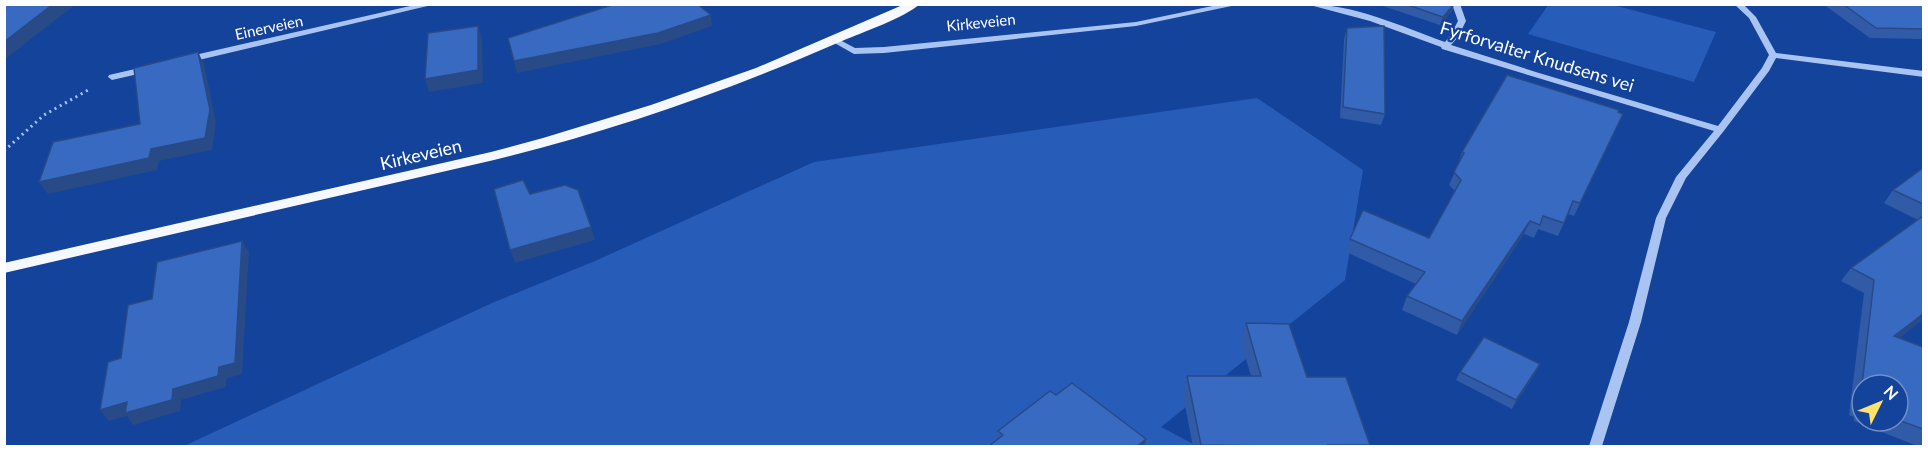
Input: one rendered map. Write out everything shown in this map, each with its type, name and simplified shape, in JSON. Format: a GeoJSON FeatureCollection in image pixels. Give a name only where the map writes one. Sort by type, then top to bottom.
{"type":"FeatureCollection","features":[{"type":"Feature","properties":{"kind":"main road","name":"Kirkeveien"},"geometry":{"type":"LineString","coordinates":[[4,268],[448,167],[563,138],[709,91],[835,41],[915,4]]}},
{"type":"Feature","properties":{"kind":"street","name":"Einerveien"},"geometry":{"type":"LineString","coordinates":[[180,61],[432,4]]}},
{"type":"Feature","properties":{"kind":"street","name":"Kirkeveien"},"geometry":{"type":"LineString","coordinates":[[835,41],[854,51],[884,50],[1137,24],[1238,4]]}},
{"type":"Feature","properties":{"kind":"street","name":"Fyrforvalter Knudsens vei"},"geometry":{"type":"LineString","coordinates":[[1310,4],[1373,21],[1445,47],[1720,130]]}},
{"type":"Feature","properties":{"kind":"street"},"geometry":{"type":"LineString","coordinates":[[1445,47],[1454,37],[1462,21],[1456,4]]}},
{"type":"Feature","properties":{"kind":"street"},"geometry":{"type":"LineString","coordinates":[[1738,4],[1752,17],[1773,55]]}},
{"type":"Feature","properties":{"kind":"street"},"geometry":{"type":"LineString","coordinates":[[1773,55],[1923,74]]}},
{"type":"Feature","properties":{"kind":"street"},"geometry":{"type":"LineString","coordinates":[[1595,447],[1635,322],[1661,218],[1681,177],[1766,69],[1773,55]]}},
{"type":"Feature","properties":{"kind":"street"},"geometry":{"type":"LineString","coordinates":[[112,77],[158,67]]}},
{"type":"Feature","properties":{"kind":"path"},"geometry":{"type":"LineString","coordinates":[[4,151],[44,115],[112,77]]}},
{"type":"Feature","properties":{"kind":"shaded area"},"geometry":{"type":"Polygon","coordinates":[[[1549,4],[1613,5],[1716,32],[1694,82],[1528,34],[1549,4]]]}},
{"type":"Feature","properties":{"kind":"shaded area"},"geometry":{"type":"Polygon","coordinates":[[[1257,98],[1363,170],[1345,280],[1161,427],[1197,446],[184,446],[492,303],[595,261],[814,162],[1257,98]]]}},
{"type":"Feature","properties":{"kind":"building"},"geometry":{"type":"Polygon","coordinates":[[[4,4],[53,4],[4,42],[4,4]]]}},
{"type":"Feature","properties":{"kind":"building"},"geometry":{"type":"Polygon","coordinates":[[[615,4],[697,4],[711,15],[658,33],[514,61],[508,38],[615,4]]]}},
{"type":"Feature","properties":{"kind":"building"},"geometry":{"type":"Polygon","coordinates":[[[1405,4],[1454,4],[1443,17],[1405,4]]]}},
{"type":"Feature","properties":{"kind":"building"},"geometry":{"type":"Polygon","coordinates":[[[1843,4],[1923,4],[1923,29],[1876,28],[1843,4]]]}},
{"type":"Feature","properties":{"kind":"building"},"geometry":{"type":"Polygon","coordinates":[[[478,26],[478,70],[425,79],[428,33],[478,26]]]}},
{"type":"Feature","properties":{"kind":"building"},"geometry":{"type":"Polygon","coordinates":[[[1384,26],[1385,114],[1343,107],[1347,28],[1384,26]]]}},
{"type":"Feature","properties":{"kind":"building"},"geometry":{"type":"Polygon","coordinates":[[[198,52],[210,110],[205,138],[151,149],[149,158],[39,182],[53,142],[140,124],[134,68],[198,52]]]}},
{"type":"Feature","properties":{"kind":"building"},"geometry":{"type":"Polygon","coordinates":[[[1507,75],[1619,110],[1618,112],[1623,114],[1580,203],[1573,201],[1564,223],[1543,216],[1540,225],[1530,221],[1462,321],[1407,296],[1425,272],[1350,239],[1363,210],[1429,238],[1461,180],[1454,172],[1464,153],[1462,152],[1507,75]]]}},
{"type":"Feature","properties":{"kind":"building"},"geometry":{"type":"Polygon","coordinates":[[[1923,168],[1923,204],[1893,190],[1923,168]]]}},
{"type":"Feature","properties":{"kind":"building"},"geometry":{"type":"Polygon","coordinates":[[[523,180],[530,194],[565,185],[578,190],[591,227],[510,250],[494,189],[523,180]]]}},
{"type":"Feature","properties":{"kind":"building"},"geometry":{"type":"Polygon","coordinates":[[[1923,216],[1923,314],[1894,336],[1923,347],[1923,429],[1910,424],[1910,373],[1863,373],[1874,280],[1851,268],[1923,216]]]}},
{"type":"Feature","properties":{"kind":"building"},"geometry":{"type":"Polygon","coordinates":[[[242,241],[235,363],[219,367],[218,376],[173,389],[172,400],[125,413],[127,402],[100,410],[108,362],[121,358],[128,305],[152,299],[157,262],[242,241]]]}},
{"type":"Feature","properties":{"kind":"building"},"geometry":{"type":"Polygon","coordinates":[[[1246,323],[1289,324],[1307,377],[1346,377],[1370,445],[1328,445],[1329,447],[1201,445],[1187,376],[1261,376],[1246,323]]]}},
{"type":"Feature","properties":{"kind":"building"},"geometry":{"type":"Polygon","coordinates":[[[1484,337],[1540,364],[1516,400],[1460,372],[1484,337]]]}},
{"type":"Feature","properties":{"kind":"building"},"geometry":{"type":"Polygon","coordinates":[[[1072,383],[1146,439],[1136,447],[988,447],[1003,435],[998,431],[1050,391],[1056,395],[1072,383]]]}}]}
